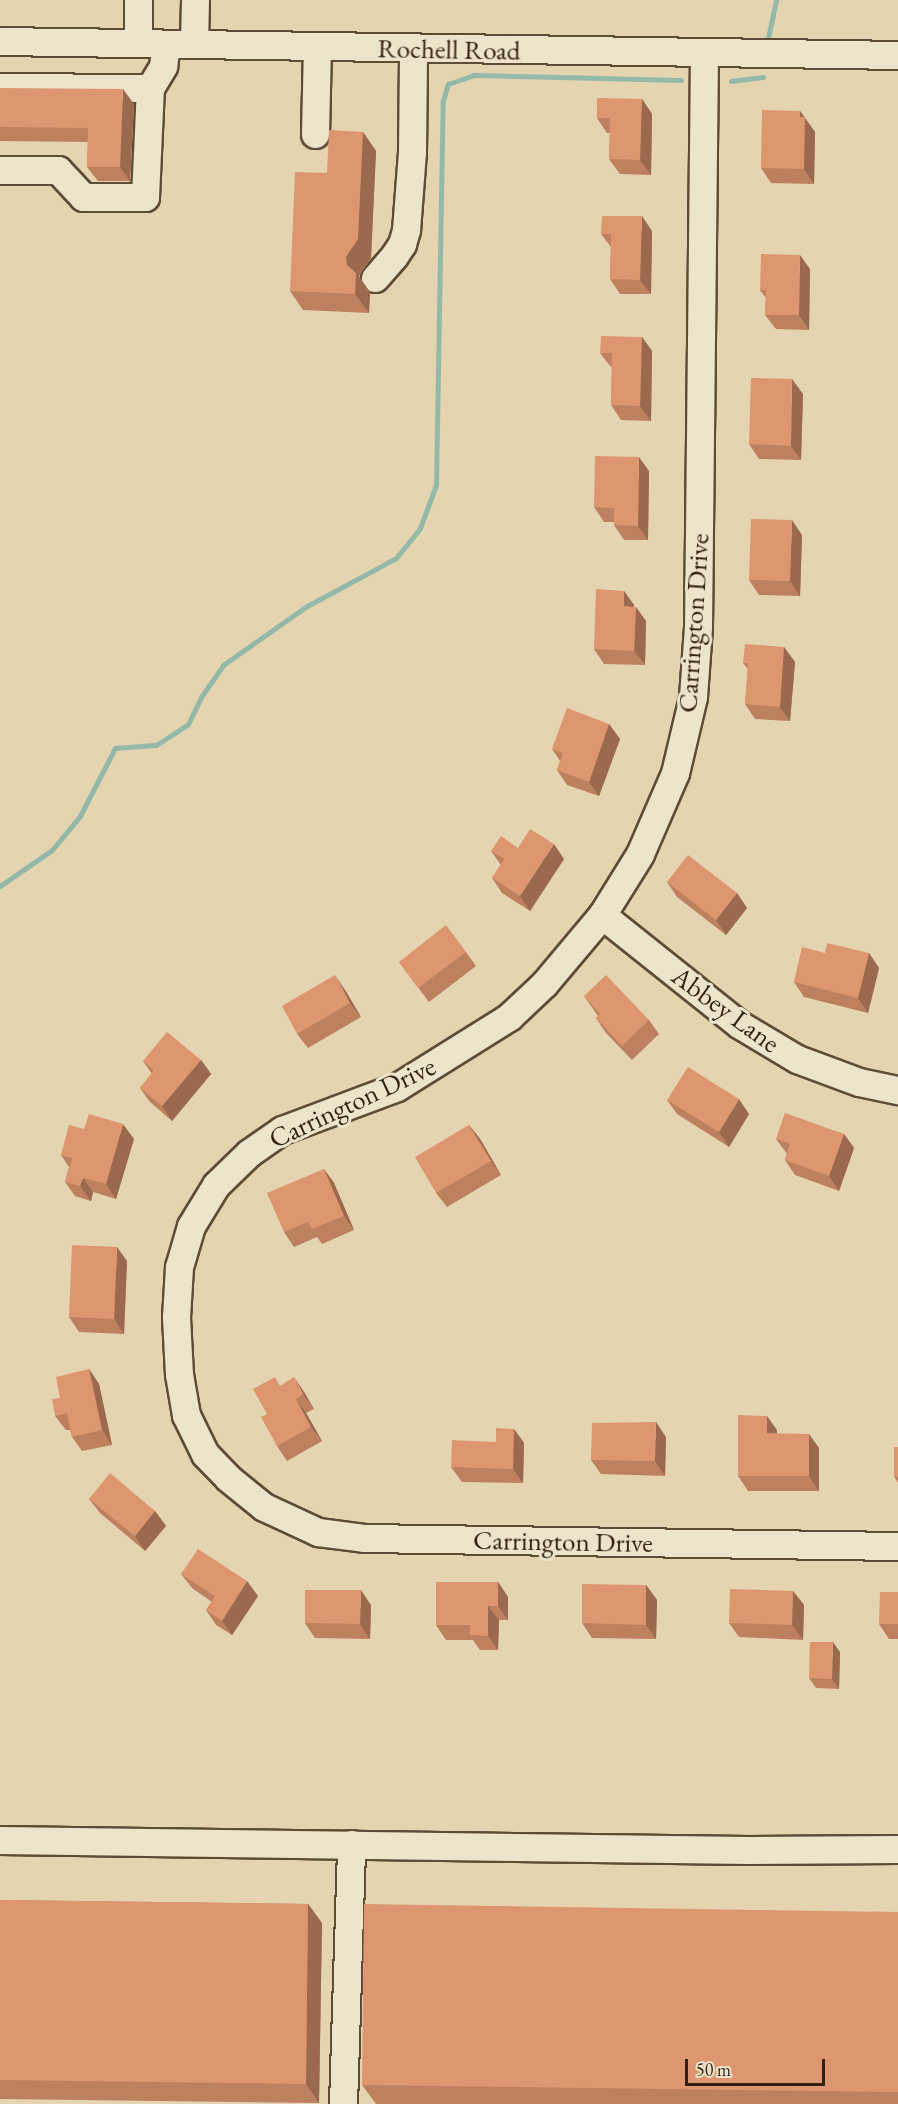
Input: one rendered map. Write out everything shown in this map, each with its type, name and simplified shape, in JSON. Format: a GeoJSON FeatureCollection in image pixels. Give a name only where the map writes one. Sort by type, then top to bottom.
{"type":"FeatureCollection","features":[{"type":"Feature","properties":{"kind":"street"},"geometry":{"type":"LineString","coordinates":[[138,0],[138,43]]}},
{"type":"Feature","properties":{"kind":"street"},"geometry":{"type":"LineString","coordinates":[[194,44],[195,0]]}},
{"type":"Feature","properties":{"kind":"street","name":"Rochell Road"},"geometry":{"type":"LineString","coordinates":[[0,41],[898,56]]}},
{"type":"Feature","properties":{"kind":"street"},"geometry":{"type":"LineString","coordinates":[[0,170],[58,170],[83,197],[145,197],[150,88],[163,66],[166,44]]}},
{"type":"Feature","properties":{"kind":"street"},"geometry":{"type":"LineString","coordinates":[[315,134],[317,46]]}},
{"type":"Feature","properties":{"kind":"street"},"geometry":{"type":"LineString","coordinates":[[375,278],[402,244],[406,230],[412,152],[413,48]]}},
{"type":"Feature","properties":{"kind":"street","name":"Carrington Drive"},"geometry":{"type":"LineString","coordinates":[[704,54],[698,627],[693,697],[675,772],[640,854],[602,915],[544,984],[509,1017],[397,1087],[282,1130],[249,1153],[216,1185],[191,1226],[179,1267],[176,1317],[179,1374],[186,1415],[205,1454],[228,1478],[264,1507],[318,1532],[364,1539],[898,1546]]}},
{"type":"Feature","properties":{"kind":"street"},"geometry":{"type":"LineString","coordinates":[[0,87],[150,88]]}},
{"type":"Feature","properties":{"kind":"street","name":"Abbey Lane"},"geometry":{"type":"LineString","coordinates":[[602,915],[740,1025],[797,1059],[859,1082],[898,1090]]}},
{"type":"Feature","properties":{"kind":"street"},"geometry":{"type":"LineString","coordinates":[[0,1840],[898,1849]]}},
{"type":"Feature","properties":{"kind":"street"},"geometry":{"type":"LineString","coordinates":[[343,2104],[351,1844]]}},
{"type":"Feature","properties":{"kind":"building"},"geometry":{"type":"Polygon","coordinates":[[[0,88],[123,89],[120,167],[87,167],[88,128],[0,127],[0,88]]]}},
{"type":"Feature","properties":{"kind":"building"},"geometry":{"type":"Polygon","coordinates":[[[597,98],[642,99],[640,160],[609,159],[610,118],[597,118],[597,98]]]}},
{"type":"Feature","properties":{"kind":"building"},"geometry":{"type":"Polygon","coordinates":[[[762,110],[800,111],[800,117],[805,117],[804,169],[761,168],[762,110]]]}},
{"type":"Feature","properties":{"kind":"building"},"geometry":{"type":"Polygon","coordinates":[[[329,130],[363,132],[358,239],[346,257],[347,265],[356,273],[355,294],[290,291],[295,172],[327,173],[329,130]]]}},
{"type":"Feature","properties":{"kind":"building"},"geometry":{"type":"Polygon","coordinates":[[[602,216],[642,216],[640,280],[610,279],[611,234],[601,234],[602,216]]]}},
{"type":"Feature","properties":{"kind":"building"},"geometry":{"type":"Polygon","coordinates":[[[761,254],[800,255],[799,315],[765,315],[766,290],[760,290],[761,254]]]}},
{"type":"Feature","properties":{"kind":"building"},"geometry":{"type":"Polygon","coordinates":[[[601,336],[642,337],[640,406],[611,405],[612,353],[600,353],[601,336]]]}},
{"type":"Feature","properties":{"kind":"building"},"geometry":{"type":"Polygon","coordinates":[[[751,378],[792,379],[791,446],[749,444],[751,378]]]}},
{"type":"Feature","properties":{"kind":"building"},"geometry":{"type":"Polygon","coordinates":[[[595,456],[639,457],[638,526],[614,525],[614,508],[594,507],[595,456]]]}},
{"type":"Feature","properties":{"kind":"building"},"geometry":{"type":"Polygon","coordinates":[[[751,519],[792,520],[790,581],[749,580],[751,519]]]}},
{"type":"Feature","properties":{"kind":"building"},"geometry":{"type":"Polygon","coordinates":[[[596,589],[624,591],[624,606],[636,607],[634,651],[594,649],[596,589]]]}},
{"type":"Feature","properties":{"kind":"building"},"geometry":{"type":"Polygon","coordinates":[[[745,644],[784,647],[780,707],[745,704],[748,663],[743,663],[745,644]]]}},
{"type":"Feature","properties":{"kind":"building"},"geometry":{"type":"Polygon","coordinates":[[[567,708],[609,724],[589,782],[557,770],[563,753],[552,749],[567,708]]]}},
{"type":"Feature","properties":{"kind":"building"},"geometry":{"type":"Polygon","coordinates":[[[530,829],[554,844],[520,896],[492,878],[504,859],[491,851],[501,836],[518,848],[530,829]]]}},
{"type":"Feature","properties":{"kind":"building"},"geometry":{"type":"Polygon","coordinates":[[[688,855],[737,893],[716,920],[667,882],[688,855]]]}},
{"type":"Feature","properties":{"kind":"building"},"geometry":{"type":"Polygon","coordinates":[[[446,925],[466,952],[418,988],[399,962],[446,925]]]}},
{"type":"Feature","properties":{"kind":"building"},"geometry":{"type":"Polygon","coordinates":[[[827,943],[869,953],[858,998],[794,982],[802,947],[825,953],[827,943]]]}},
{"type":"Feature","properties":{"kind":"building"},"geometry":{"type":"Polygon","coordinates":[[[335,975],[350,1003],[297,1034],[282,1006],[335,975]]]}},
{"type":"Feature","properties":{"kind":"building"},"geometry":{"type":"Polygon","coordinates":[[[606,975],[649,1020],[622,1046],[596,1018],[600,1014],[584,996],[606,975]]]}},
{"type":"Feature","properties":{"kind":"building"},"geometry":{"type":"Polygon","coordinates":[[[167,1032],[201,1060],[162,1106],[140,1088],[154,1070],[143,1061],[167,1032]]]}},
{"type":"Feature","properties":{"kind":"building"},"geometry":{"type":"Polygon","coordinates":[[[688,1067],[739,1099],[719,1132],[667,1100],[688,1067]]]}},
{"type":"Feature","properties":{"kind":"building"},"geometry":{"type":"Polygon","coordinates":[[[785,1113],[844,1134],[829,1176],[785,1160],[790,1144],[776,1139],[785,1113]]]}},
{"type":"Feature","properties":{"kind":"building"},"geometry":{"type":"Polygon","coordinates":[[[89,1114],[123,1124],[106,1184],[83,1178],[80,1186],[65,1182],[72,1158],[61,1155],[69,1125],[84,1129],[89,1114]]]}},
{"type":"Feature","properties":{"kind":"building"},"geometry":{"type":"Polygon","coordinates":[[[469,1125],[491,1161],[436,1193],[415,1157],[469,1125]]]}},
{"type":"Feature","properties":{"kind":"building"},"geometry":{"type":"Polygon","coordinates":[[[324,1169],[344,1216],[312,1229],[308,1222],[284,1232],[267,1193],[324,1169]]]}},
{"type":"Feature","properties":{"kind":"building"},"geometry":{"type":"Polygon","coordinates":[[[72,1245],[117,1247],[114,1319],[69,1317],[72,1245]]]}},
{"type":"Feature","properties":{"kind":"building"},"geometry":{"type":"Polygon","coordinates":[[[89,1369],[102,1430],[72,1437],[67,1413],[55,1416],[52,1399],[60,1398],[56,1377],[89,1369]]]}},
{"type":"Feature","properties":{"kind":"building"},"geometry":{"type":"Polygon","coordinates":[[[275,1377],[280,1386],[294,1377],[303,1394],[296,1399],[311,1427],[277,1446],[261,1417],[267,1414],[253,1389],[275,1377]]]}},
{"type":"Feature","properties":{"kind":"building"},"geometry":{"type":"Polygon","coordinates":[[[738,1415],[767,1416],[767,1433],[809,1434],[809,1476],[738,1476],[738,1415]]]}},
{"type":"Feature","properties":{"kind":"building"},"geometry":{"type":"Polygon","coordinates":[[[656,1422],[655,1461],[591,1460],[592,1423],[656,1422]]]}},
{"type":"Feature","properties":{"kind":"building"},"geometry":{"type":"Polygon","coordinates":[[[496,1428],[514,1429],[513,1469],[451,1467],[452,1440],[496,1442],[496,1428]]]}},
{"type":"Feature","properties":{"kind":"building"},"geometry":{"type":"Polygon","coordinates":[[[894,1447],[898,1447],[898,1477],[894,1476],[894,1447]]]}},
{"type":"Feature","properties":{"kind":"building"},"geometry":{"type":"Polygon","coordinates":[[[110,1473],[155,1511],[135,1536],[89,1499],[110,1473]]]}},
{"type":"Feature","properties":{"kind":"building"},"geometry":{"type":"Polygon","coordinates":[[[198,1549],[247,1581],[222,1621],[206,1610],[215,1596],[181,1574],[198,1549]]]}},
{"type":"Feature","properties":{"kind":"building"},"geometry":{"type":"Polygon","coordinates":[[[436,1582],[498,1582],[498,1606],[488,1606],[488,1636],[470,1635],[470,1625],[436,1625],[436,1582]]]}},
{"type":"Feature","properties":{"kind":"building"},"geometry":{"type":"Polygon","coordinates":[[[582,1584],[646,1585],[646,1625],[582,1623],[582,1584]]]}},
{"type":"Feature","properties":{"kind":"building"},"geometry":{"type":"Polygon","coordinates":[[[730,1589],[793,1591],[792,1625],[729,1623],[730,1589]]]}},
{"type":"Feature","properties":{"kind":"building"},"geometry":{"type":"Polygon","coordinates":[[[305,1590],[361,1590],[360,1624],[305,1623],[305,1590]]]}},
{"type":"Feature","properties":{"kind":"building"},"geometry":{"type":"Polygon","coordinates":[[[880,1592],[898,1592],[898,1624],[879,1624],[880,1592]]]}},
{"type":"Feature","properties":{"kind":"building"},"geometry":{"type":"Polygon","coordinates":[[[810,1642],[833,1642],[832,1679],[809,1678],[810,1642]]]}},
{"type":"Feature","properties":{"kind":"building"},"geometry":{"type":"Polygon","coordinates":[[[0,1900],[308,1904],[306,2084],[0,2080],[0,1900]]]}},
{"type":"Feature","properties":{"kind":"building"},"geometry":{"type":"Polygon","coordinates":[[[364,1904],[898,1912],[898,2092],[362,2085],[364,1904]]]}},
{"type":"Feature","properties":{"kind":"waterway"},"geometry":{"type":"LineString","coordinates":[[768,38],[776,0]]}},
{"type":"Feature","properties":{"kind":"waterway"},"geometry":{"type":"LineString","coordinates":[[0,886],[52,850],[80,816],[115,748],[156,745],[188,724],[201,697],[223,665],[307,606],[396,558],[420,528],[436,485],[443,101],[448,84],[474,75],[681,80]]}},
{"type":"Feature","properties":{"kind":"waterway"},"geometry":{"type":"LineString","coordinates":[[731,81],[763,77]]}}]}
